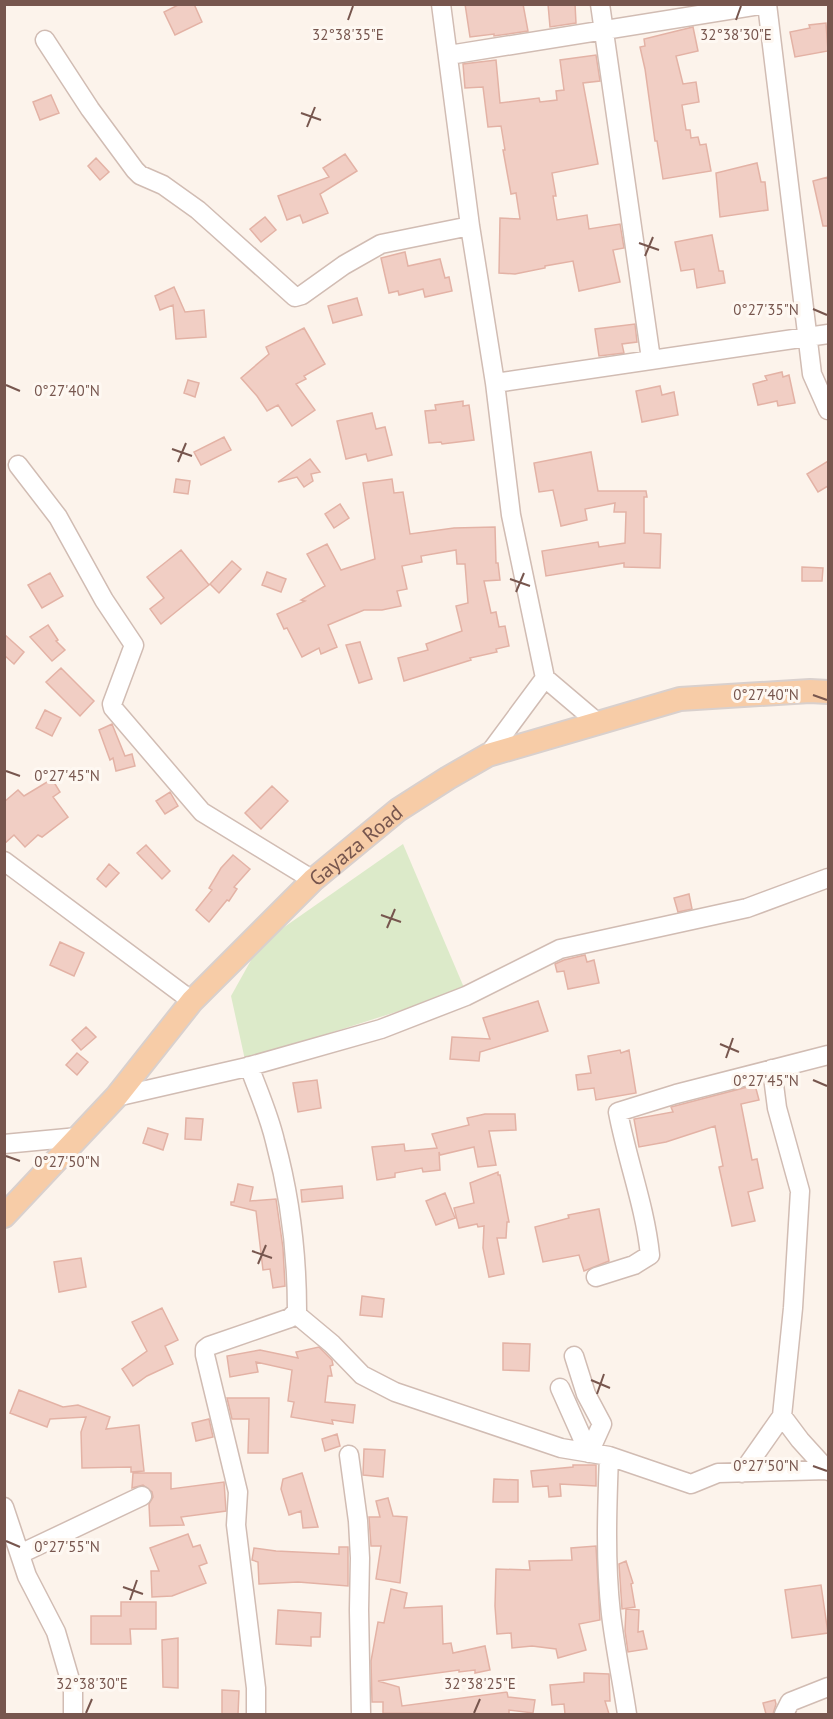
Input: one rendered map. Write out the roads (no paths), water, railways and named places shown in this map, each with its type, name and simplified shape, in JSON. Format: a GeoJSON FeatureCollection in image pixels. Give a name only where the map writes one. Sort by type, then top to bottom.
{"type":"FeatureCollection","features":[{"type":"Feature","properties":{"kind":"main road","name":"Gayaza Road"},"geometry":{"type":"LineString","coordinates":[[4,1216],[116,1097],[192,1001],[313,880],[398,810],[448,778],[488,755],[681,699],[810,691],[828,692]]}},
{"type":"Feature","properties":{"kind":"street"},"geometry":{"type":"LineString","coordinates":[[441,4],[470,226],[495,383],[511,515],[545,678],[598,723]]}},
{"type":"Feature","properties":{"kind":"street"},"geometry":{"type":"LineString","coordinates":[[600,4],[651,360]]}},
{"type":"Feature","properties":{"kind":"street"},"geometry":{"type":"LineString","coordinates":[[449,55],[767,4],[812,374],[828,410]]}},
{"type":"Feature","properties":{"kind":"street"},"geometry":{"type":"LineString","coordinates":[[45,39],[90,109],[135,170],[163,185],[198,210],[295,297],[302,295],[354,258],[381,244],[470,226]]}},
{"type":"Feature","properties":{"kind":"street"},"geometry":{"type":"LineString","coordinates":[[495,383],[828,334]]}},
{"type":"Feature","properties":{"kind":"street"},"geometry":{"type":"LineString","coordinates":[[18,465],[58,517],[104,600],[134,645],[111,704],[113,708],[202,812],[313,880]]}},
{"type":"Feature","properties":{"kind":"street"},"geometry":{"type":"LineString","coordinates":[[488,755],[545,678]]}},
{"type":"Feature","properties":{"kind":"street"},"geometry":{"type":"LineString","coordinates":[[4,861],[192,1001]]}},
{"type":"Feature","properties":{"kind":"street"},"geometry":{"type":"LineString","coordinates":[[116,1097],[249,1066],[381,1029],[466,996],[560,949],[747,908],[828,878]]}},
{"type":"Feature","properties":{"kind":"street"},"geometry":{"type":"LineString","coordinates":[[596,1277],[634,1265],[650,1255],[648,1233],[618,1112],[676,1094],[828,1055]]}},
{"type":"Feature","properties":{"kind":"street"},"geometry":{"type":"LineString","coordinates":[[249,1066],[275,1140],[288,1205],[297,1267],[296,1314]]}},
{"type":"Feature","properties":{"kind":"street"},"geometry":{"type":"LineString","coordinates":[[742,1473],[782,1416],[793,1308],[800,1191],[777,1108],[772,1069]]}},
{"type":"Feature","properties":{"kind":"street"},"geometry":{"type":"LineString","coordinates":[[4,1144],[78,1137]]}},
{"type":"Feature","properties":{"kind":"street"},"geometry":{"type":"LineString","coordinates":[[296,1314],[332,1344],[362,1375],[395,1392],[561,1449],[609,1456],[689,1484],[718,1473],[828,1470]]}},
{"type":"Feature","properties":{"kind":"street"},"geometry":{"type":"LineString","coordinates":[[256,1714],[253,1654],[236,1525],[238,1492],[205,1351],[209,1346],[296,1314]]}},
{"type":"Feature","properties":{"kind":"street"},"geometry":{"type":"LineString","coordinates":[[573,1356],[586,1394],[602,1424],[589,1453]]}},
{"type":"Feature","properties":{"kind":"street"},"geometry":{"type":"LineString","coordinates":[[560,1388],[589,1453]]}},
{"type":"Feature","properties":{"kind":"street"},"geometry":{"type":"LineString","coordinates":[[782,1416],[800,1440],[828,1470]]}},
{"type":"Feature","properties":{"kind":"street"},"geometry":{"type":"LineString","coordinates":[[349,1455],[360,1558],[361,1714]]}},
{"type":"Feature","properties":{"kind":"street"},"geometry":{"type":"LineString","coordinates":[[609,1456],[607,1494],[611,1613],[627,1714]]}},
{"type":"Feature","properties":{"kind":"street"},"geometry":{"type":"LineString","coordinates":[[20,1554],[142,1496]]}},
{"type":"Feature","properties":{"kind":"street"},"geometry":{"type":"LineString","coordinates":[[4,1507],[27,1576],[56,1632],[73,1690],[73,1714]]}},
{"type":"Feature","properties":{"kind":"street"},"geometry":{"type":"LineString","coordinates":[[784,1714],[790,1702],[828,1687]]}}]}
